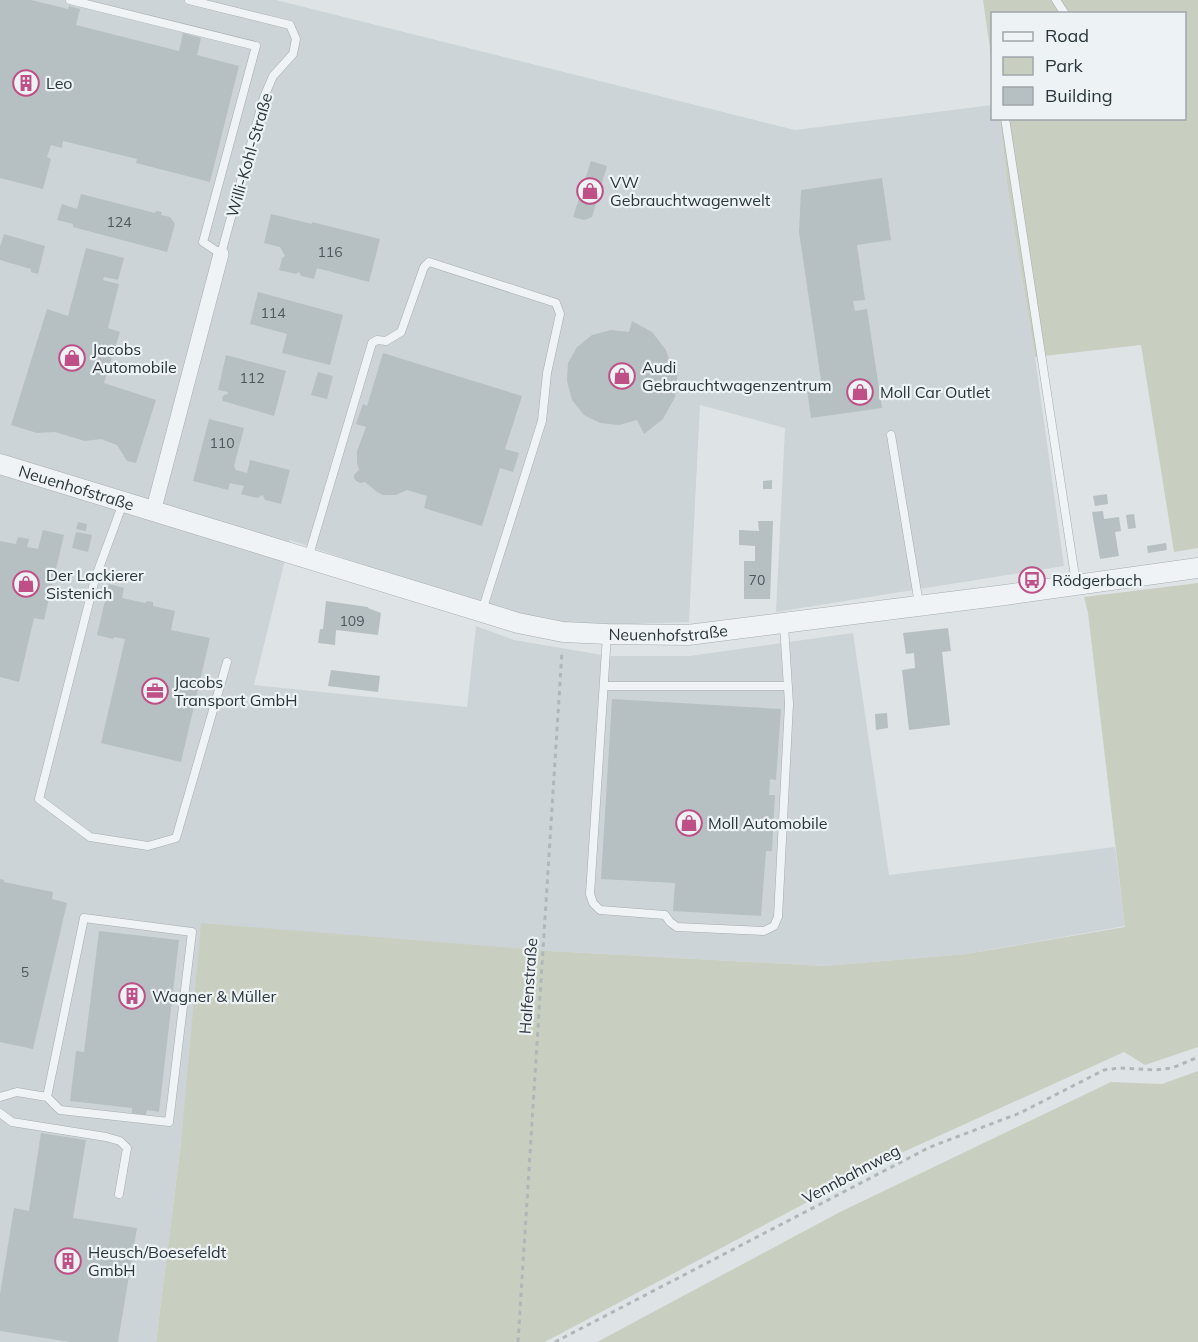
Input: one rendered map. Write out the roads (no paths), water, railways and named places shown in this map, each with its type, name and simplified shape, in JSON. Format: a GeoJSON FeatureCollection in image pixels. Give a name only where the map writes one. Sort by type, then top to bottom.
{"type":"FeatureCollection","features":[{"type":"Feature","properties":{"kind":"street","name":"Neuenhofstraße"},"geometry":{"type":"LineString","coordinates":[[153,512],[221,254]]}},
{"type":"Feature","properties":{"kind":"street","name":"Neuenhofstraße"},"geometry":{"type":"LineString","coordinates":[[0,464],[518,623],[563,632],[688,635],[1198,568]]}},
{"type":"Feature","properties":{"kind":"lane"},"geometry":{"type":"LineString","coordinates":[[70,0],[256,46],[203,242],[221,254]]}},
{"type":"Feature","properties":{"kind":"lane","name":"Willi-Kohl-Straße"},"geometry":{"type":"LineString","coordinates":[[189,0],[290,25],[296,39],[293,54],[273,76],[264,97],[221,254]]}},
{"type":"Feature","properties":{"kind":"lane"},"geometry":{"type":"LineString","coordinates":[[1005,120],[1076,585]]}},
{"type":"Feature","properties":{"kind":"lane"},"geometry":{"type":"LineString","coordinates":[[307,559],[372,343],[377,340],[386,341],[401,332],[424,267],[429,262],[556,303],[560,314],[547,373],[542,421],[482,612]]}},
{"type":"Feature","properties":{"kind":"lane"},"geometry":{"type":"LineString","coordinates":[[891,435],[920,606]]}},
{"type":"Feature","properties":{"kind":"lane"},"geometry":{"type":"LineString","coordinates":[[123,503],[94,579],[39,799],[90,837],[148,846],[176,838],[226,662]]}},
{"type":"Feature","properties":{"kind":"lane"},"geometry":{"type":"LineString","coordinates":[[607,634],[590,894],[593,903],[600,909],[665,915],[677,927],[764,931],[774,926],[778,917],[789,712],[784,624]]}},
{"type":"Feature","properties":{"kind":"lane"},"geometry":{"type":"LineString","coordinates":[[604,686],[788,686]]}},
{"type":"Feature","properties":{"kind":"lane"},"geometry":{"type":"LineString","coordinates":[[0,1097],[17,1092],[48,1096],[60,1110],[170,1122],[192,932],[84,918],[48,1096]]}},
{"type":"Feature","properties":{"kind":"lane"},"geometry":{"type":"LineString","coordinates":[[0,1113],[12,1122],[120,1141],[127,1148],[119,1194]]}},
{"type":"Feature","properties":{"kind":"place","name":"Leo"},"geometry":{"type":"Point","coordinates":[26,83]}},
{"type":"Feature","properties":{"kind":"place","name":"VW Gebrauchtwagenwelt"},"geometry":{"type":"Point","coordinates":[590,191]}},
{"type":"Feature","properties":{"kind":"place","name":"Jacobs Automobile"},"geometry":{"type":"Point","coordinates":[72,358]}},
{"type":"Feature","properties":{"kind":"place","name":"Audi Gebrauchtwagenzentrum"},"geometry":{"type":"Point","coordinates":[622,376]}},
{"type":"Feature","properties":{"kind":"place","name":"Moll Car Outlet"},"geometry":{"type":"Point","coordinates":[860,392]}},
{"type":"Feature","properties":{"kind":"place","name":"Rödgerbach"},"geometry":{"type":"Point","coordinates":[1032,580]}},
{"type":"Feature","properties":{"kind":"place","name":"Der Lackierer Sistenich"},"geometry":{"type":"Point","coordinates":[26,584]}},
{"type":"Feature","properties":{"kind":"place","name":"Jacobs Transport GmbH"},"geometry":{"type":"Point","coordinates":[155,691]}},
{"type":"Feature","properties":{"kind":"place","name":"Moll Automobile"},"geometry":{"type":"Point","coordinates":[689,823]}},
{"type":"Feature","properties":{"kind":"place","name":"Wagner & Müller"},"geometry":{"type":"Point","coordinates":[132,996]}},
{"type":"Feature","properties":{"kind":"place","name":"Heusch/Boesefeldt GmbH"},"geometry":{"type":"Point","coordinates":[68,1261]}}]}
